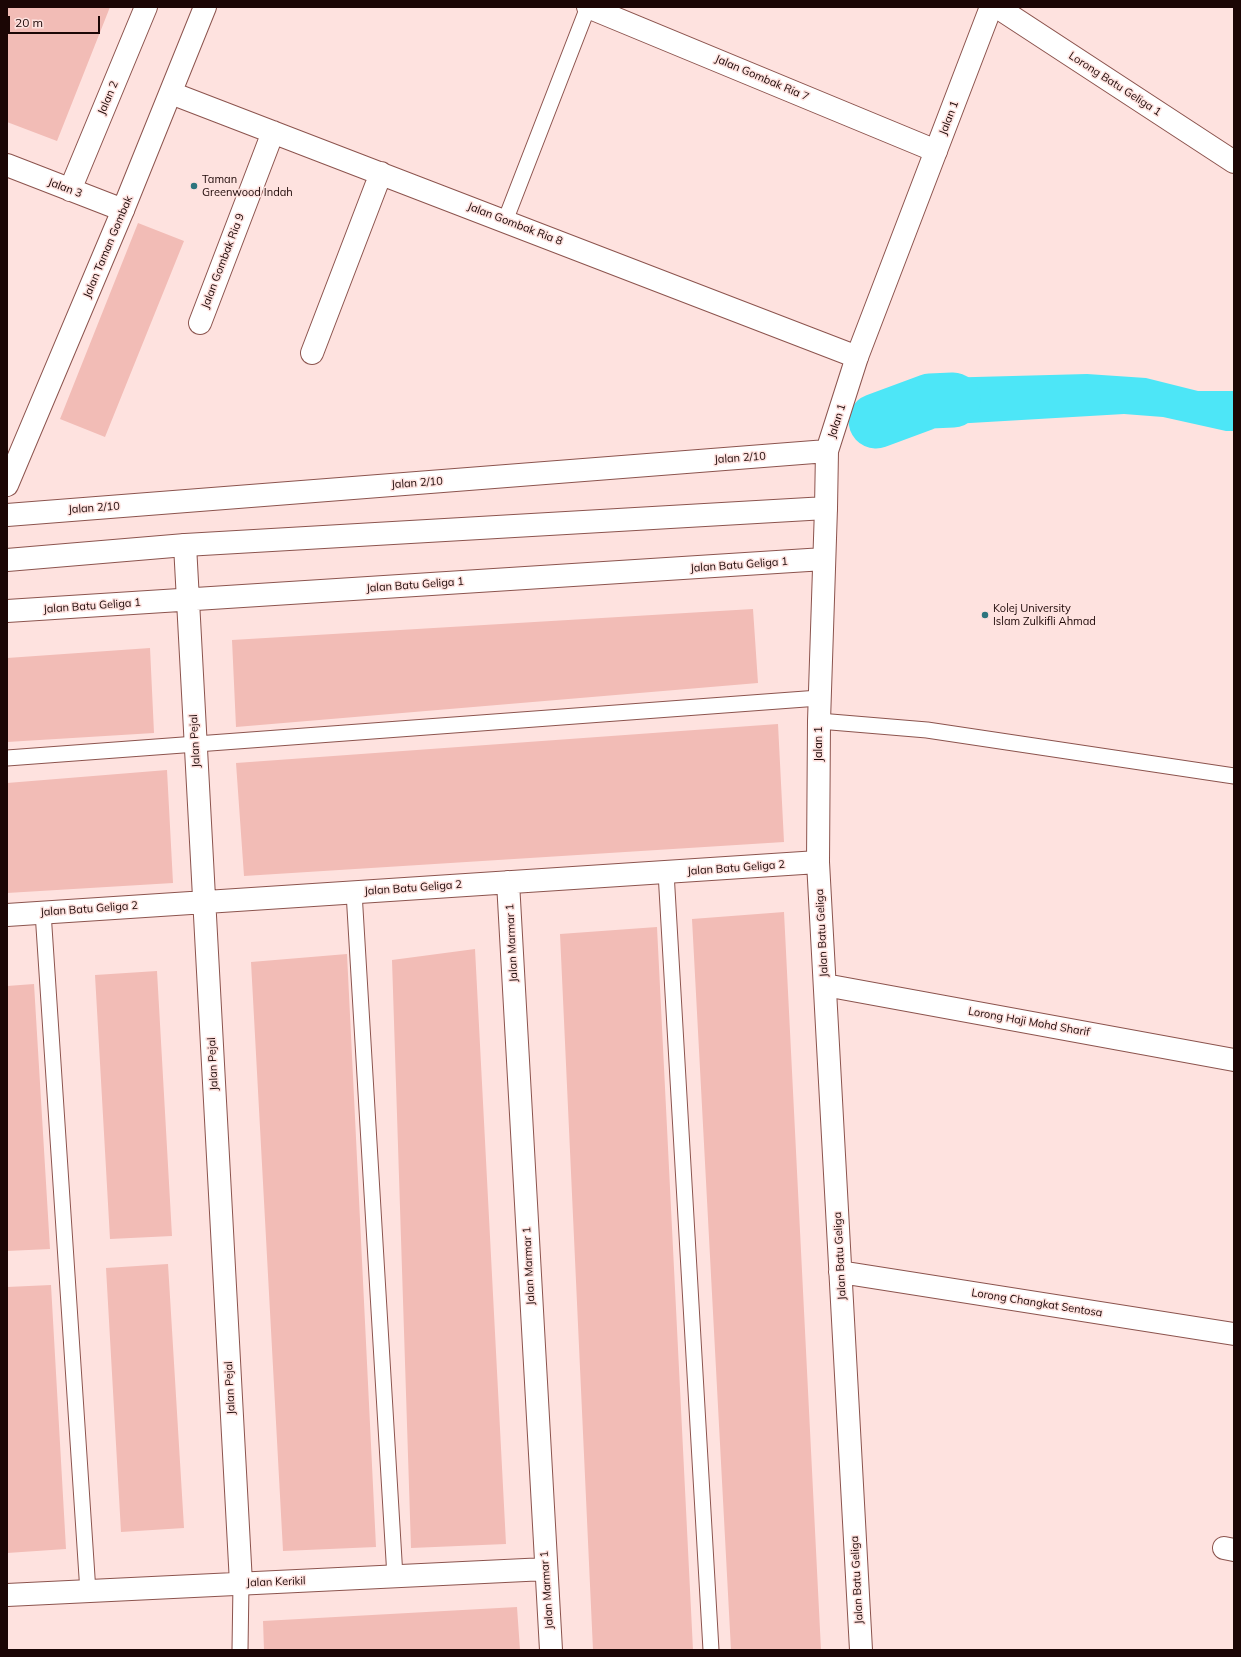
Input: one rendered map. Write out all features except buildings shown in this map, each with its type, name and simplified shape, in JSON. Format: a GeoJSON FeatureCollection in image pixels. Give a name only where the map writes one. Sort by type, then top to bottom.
{"type":"FeatureCollection","features":[{"type":"Feature","properties":{"kind":"street","name":"Jalan 2"},"geometry":{"type":"LineString","coordinates":[[70,190],[146,7]]}},
{"type":"Feature","properties":{"kind":"street","name":"Jalan Taman Gombak"},"geometry":{"type":"LineString","coordinates":[[7,485],[123,210],[205,7]]}},
{"type":"Feature","properties":{"kind":"street","name":"Jalan Gombak Ria 7"},"geometry":{"type":"LineString","coordinates":[[588,7],[618,12],[936,151]]}},
{"type":"Feature","properties":{"kind":"street","name":"Jalan 1"},"geometry":{"type":"LineString","coordinates":[[818,862],[819,721],[828,451],[857,357],[991,7]]}},
{"type":"Feature","properties":{"kind":"street","name":"Lorong Batu Geliga 1"},"geometry":{"type":"LineString","coordinates":[[997,7],[1234,162]]}},
{"type":"Feature","properties":{"kind":"street","name":"Jalan Gombak Ria 8"},"geometry":{"type":"LineString","coordinates":[[171,93],[505,220],[857,357]]}},
{"type":"Feature","properties":{"kind":"street","name":"Jalan Gombak Ria 9"},"geometry":{"type":"LineString","coordinates":[[200,323],[273,132]]}},
{"type":"Feature","properties":{"kind":"street","name":"Jalan 3"},"geometry":{"type":"LineString","coordinates":[[7,165],[123,210]]}},
{"type":"Feature","properties":{"kind":"street"},"geometry":{"type":"LineString","coordinates":[[312,353],[381,173]]}},
{"type":"Feature","properties":{"kind":"street","name":"Jalan 2/10"},"geometry":{"type":"LineString","coordinates":[[7,515],[828,451]]}},
{"type":"Feature","properties":{"kind":"street"},"geometry":{"type":"LineString","coordinates":[[7,560],[185,545],[826,508]]}},
{"type":"Feature","properties":{"kind":"street","name":"Jalan Pejal"},"geometry":{"type":"LineString","coordinates":[[185,545],[241,1583]]}},
{"type":"Feature","properties":{"kind":"street","name":"Jalan Batu Geliga 1"},"geometry":{"type":"LineString","coordinates":[[7,611],[824,560]]}},
{"type":"Feature","properties":{"kind":"street","name":"Jalan Batu Geliga 2"},"geometry":{"type":"LineString","coordinates":[[7,915],[818,862]]}},
{"type":"Feature","properties":{"kind":"street","name":"Jalan Batu Geliga"},"geometry":{"type":"LineString","coordinates":[[818,862],[861,1650]]}},
{"type":"Feature","properties":{"kind":"street","name":"Jalan Marmar 1"},"geometry":{"type":"LineString","coordinates":[[508,882],[546,1569],[552,1650]]}},
{"type":"Feature","properties":{"kind":"street","name":"Lorong Haji Mohd Sharif"},"geometry":{"type":"LineString","coordinates":[[825,985],[1234,1060]]}},
{"type":"Feature","properties":{"kind":"street","name":"Lorong Changkat Sentosa"},"geometry":{"type":"LineString","coordinates":[[840,1272],[1234,1334]]}},
{"type":"Feature","properties":{"kind":"street","name":"Jalan Kerikil"},"geometry":{"type":"LineString","coordinates":[[7,1595],[546,1569]]}},
{"type":"Feature","properties":{"kind":"lane"},"geometry":{"type":"LineString","coordinates":[[505,220],[588,7]]}},
{"type":"Feature","properties":{"kind":"lane"},"geometry":{"type":"LineString","coordinates":[[7,758],[820,698]]}},
{"type":"Feature","properties":{"kind":"lane"},"geometry":{"type":"LineString","coordinates":[[819,721],[927,730],[1234,776]]}},
{"type":"Feature","properties":{"kind":"lane"},"geometry":{"type":"LineString","coordinates":[[666,872],[711,1650]]}},
{"type":"Feature","properties":{"kind":"lane"},"geometry":{"type":"LineString","coordinates":[[354,892],[395,1577]]}},
{"type":"Feature","properties":{"kind":"lane"},"geometry":{"type":"LineString","coordinates":[[43,912],[88,1592]]}},
{"type":"Feature","properties":{"kind":"lane"},"geometry":{"type":"LineString","coordinates":[[240,1650],[241,1583]]}},
{"type":"Feature","properties":{"kind":"water"},"geometry":{"type":"Polygon","coordinates":[[[1087,374],[1146,378],[1198,391],[1234,391],[1234,431],[1226,431],[1163,417],[1124,414],[936,425],[877,445],[883,400],[938,378],[1087,374]]]}},
{"type":"Feature","properties":{"kind":"waterway"},"geometry":{"type":"LineString","coordinates":[[876,421],[930,401],[953,400]]}},
{"type":"Feature","properties":{"kind":"place","name":"Taman Greenwood Indah"},"geometry":{"type":"Point","coordinates":[194,186]}},
{"type":"Feature","properties":{"kind":"place","name":"Kolej University Islam Zulkifli Ahmad"},"geometry":{"type":"Point","coordinates":[985,615]}}]}
